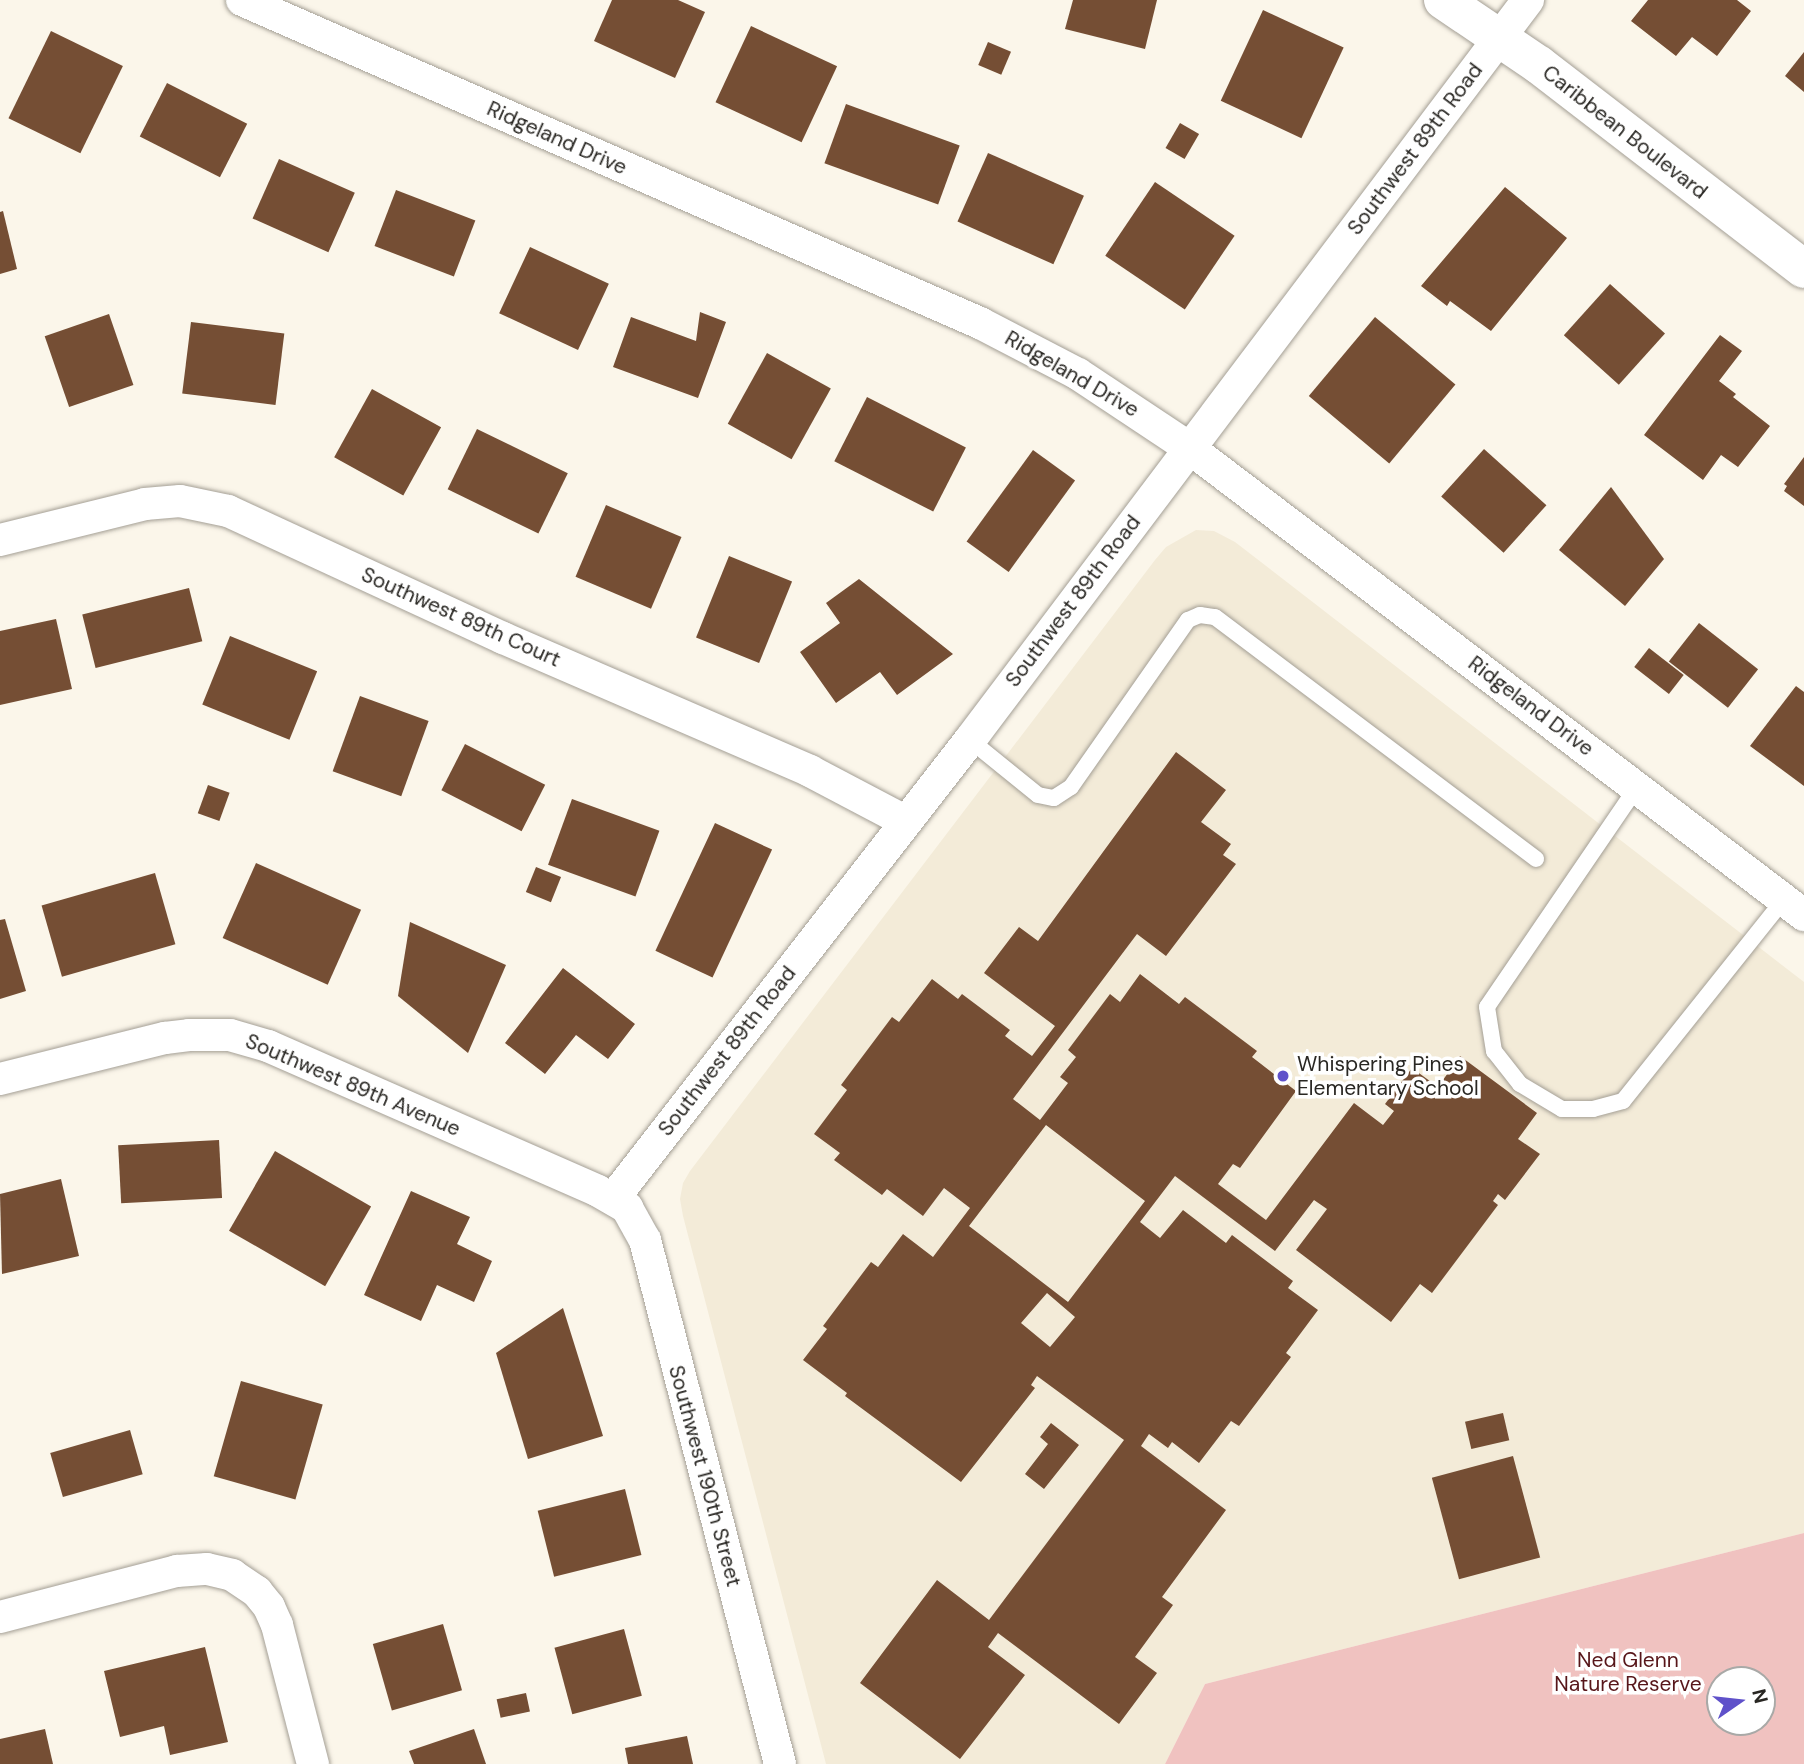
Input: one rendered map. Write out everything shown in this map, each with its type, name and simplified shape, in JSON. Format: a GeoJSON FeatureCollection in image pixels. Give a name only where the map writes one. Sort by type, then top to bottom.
{"type":"FeatureCollection","features":[{"type":"Feature","properties":{"kind":"street","name":"Ridgeland Drive"},"geometry":{"type":"LineString","coordinates":[[242,0],[981,324],[1078,374],[1188,447],[1794,907]]}},
{"type":"Feature","properties":{"kind":"street","name":"Caribbean Boulevard"},"geometry":{"type":"LineString","coordinates":[[1443,0],[1499,38],[1804,269]]}},
{"type":"Feature","properties":{"kind":"street","name":"Southwest 89th Road"},"geometry":{"type":"LineString","coordinates":[[613,1199],[970,740],[1188,447],[1528,0]]}},
{"type":"Feature","properties":{"kind":"street","name":"Southwest 89th Court"},"geometry":{"type":"LineString","coordinates":[[0,540],[145,504],[180,501],[228,511],[503,638],[810,771],[905,821]]}},
{"type":"Feature","properties":{"kind":"street","name":"Southwest 89th Avenue"},"geometry":{"type":"LineString","coordinates":[[0,1079],[165,1038],[230,1035],[268,1046],[613,1199]]}},
{"type":"Feature","properties":{"kind":"street","name":"Southwest 190th Street"},"geometry":{"type":"LineString","coordinates":[[613,1199],[626,1208],[637,1221],[645,1240],[780,1764]]}},
{"type":"Feature","properties":{"kind":"street"},"geometry":{"type":"LineString","coordinates":[[0,1617],[177,1571],[207,1569],[232,1575],[257,1592],[269,1607],[313,1764]]}},
{"type":"Feature","properties":{"kind":"lane"},"geometry":{"type":"LineString","coordinates":[[970,740],[1038,795],[1054,798],[1071,787],[1188,620],[1200,615],[1215,617],[1536,859]]}},
{"type":"Feature","properties":{"kind":"lane"},"geometry":{"type":"LineString","coordinates":[[1637,787],[1487,1007],[1494,1051],[1520,1084],[1562,1109],[1593,1109],[1623,1101],[1794,907]]}},
{"type":"Feature","properties":{"kind":"shaded area","name":"Whispering Pines Elementary School"},"geometry":{"type":"Polygon","coordinates":[[[1196,530],[1214,531],[1235,542],[1804,982],[1804,1533],[1205,1684],[1165,1764],[826,1764],[683,1216],[680,1199],[683,1183],[1155,560],[1166,547],[1196,530]]]}},
{"type":"Feature","properties":{"kind":"green space","name":"Ned Glenn Nature Reserve"},"geometry":{"type":"Polygon","coordinates":[[[1804,1533],[1804,1764],[1165,1764],[1205,1684],[1804,1533]]]}},
{"type":"Feature","properties":{"kind":"building"},"geometry":{"type":"Polygon","coordinates":[[[612,0],[678,0],[705,12],[675,78],[594,41],[612,0]]]}},
{"type":"Feature","properties":{"kind":"building"},"geometry":{"type":"Polygon","coordinates":[[[1073,0],[1157,0],[1145,49],[1065,29],[1073,0]]]}},
{"type":"Feature","properties":{"kind":"building"},"geometry":{"type":"Polygon","coordinates":[[[1648,0],[1737,0],[1751,11],[1717,56],[1692,37],[1676,56],[1631,21],[1648,0]]]}},
{"type":"Feature","properties":{"kind":"building"},"geometry":{"type":"Polygon","coordinates":[[[1263,10],[1344,48],[1301,138],[1221,101],[1263,10]]]}},
{"type":"Feature","properties":{"kind":"building"},"geometry":{"type":"Polygon","coordinates":[[[751,26],[837,66],[802,142],[716,102],[751,26]]]}},
{"type":"Feature","properties":{"kind":"building"},"geometry":{"type":"Polygon","coordinates":[[[51,31],[123,66],[80,153],[8,118],[51,31]]]}},
{"type":"Feature","properties":{"kind":"building"},"geometry":{"type":"Polygon","coordinates":[[[988,42],[1011,52],[1001,75],[978,65],[988,42]]]}},
{"type":"Feature","properties":{"kind":"building"},"geometry":{"type":"Polygon","coordinates":[[[1804,52],[1804,92],[1785,76],[1804,52]]]}},
{"type":"Feature","properties":{"kind":"building"},"geometry":{"type":"Polygon","coordinates":[[[167,83],[247,124],[220,177],[140,136],[167,83]]]}},
{"type":"Feature","properties":{"kind":"building"},"geometry":{"type":"Polygon","coordinates":[[[846,104],[960,145],[938,205],[824,163],[846,104]]]}},
{"type":"Feature","properties":{"kind":"building"},"geometry":{"type":"Polygon","coordinates":[[[1180,123],[1199,134],[1185,159],[1166,148],[1180,123]]]}},
{"type":"Feature","properties":{"kind":"building"},"geometry":{"type":"Polygon","coordinates":[[[988,153],[1084,196],[1053,264],[957,222],[988,153]]]}},
{"type":"Feature","properties":{"kind":"building"},"geometry":{"type":"Polygon","coordinates":[[[279,159],[355,193],[328,252],[253,218],[279,159]]]}},
{"type":"Feature","properties":{"kind":"building"},"geometry":{"type":"Polygon","coordinates":[[[1155,182],[1235,236],[1185,309],[1105,256],[1155,182]]]}},
{"type":"Feature","properties":{"kind":"building"},"geometry":{"type":"Polygon","coordinates":[[[1505,187],[1567,238],[1491,331],[1450,301],[1447,306],[1421,286],[1505,187]]]}},
{"type":"Feature","properties":{"kind":"building"},"geometry":{"type":"Polygon","coordinates":[[[396,190],[475,220],[454,276],[374,246],[396,190]]]}},
{"type":"Feature","properties":{"kind":"building"},"geometry":{"type":"Polygon","coordinates":[[[3,211],[17,269],[0,274],[0,212],[3,211]]]}},
{"type":"Feature","properties":{"kind":"building"},"geometry":{"type":"Polygon","coordinates":[[[530,247],[609,284],[578,350],[499,313],[530,247]]]}},
{"type":"Feature","properties":{"kind":"building"},"geometry":{"type":"Polygon","coordinates":[[[1610,284],[1665,334],[1619,385],[1564,335],[1610,284]]]}},
{"type":"Feature","properties":{"kind":"building"},"geometry":{"type":"Polygon","coordinates":[[[700,312],[726,322],[698,398],[613,367],[631,317],[696,341],[700,312]]]}},
{"type":"Feature","properties":{"kind":"building"},"geometry":{"type":"Polygon","coordinates":[[[109,314],[133,385],[69,407],[45,336],[109,314]]]}},
{"type":"Feature","properties":{"kind":"building"},"geometry":{"type":"Polygon","coordinates":[[[1375,317],[1455,384],[1389,463],[1309,396],[1375,317]]]}},
{"type":"Feature","properties":{"kind":"building"},"geometry":{"type":"Polygon","coordinates":[[[191,322],[284,333],[276,405],[182,393],[191,322]]]}},
{"type":"Feature","properties":{"kind":"building"},"geometry":{"type":"Polygon","coordinates":[[[1720,335],[1742,351],[1719,381],[1736,394],[1733,397],[1770,426],[1738,467],[1721,455],[1703,480],[1644,435],[1720,335]]]}},
{"type":"Feature","properties":{"kind":"building"},"geometry":{"type":"Polygon","coordinates":[[[767,353],[831,388],[792,459],[728,424],[767,353]]]}},
{"type":"Feature","properties":{"kind":"building"},"geometry":{"type":"Polygon","coordinates":[[[372,389],[441,427],[403,496],[334,457],[372,389]]]}},
{"type":"Feature","properties":{"kind":"building"},"geometry":{"type":"Polygon","coordinates":[[[867,397],[966,447],[933,512],[834,461],[867,397]]]}},
{"type":"Feature","properties":{"kind":"building"},"geometry":{"type":"Polygon","coordinates":[[[477,429],[568,473],[538,533],[448,489],[477,429]]]}},
{"type":"Feature","properties":{"kind":"building"},"geometry":{"type":"Polygon","coordinates":[[[1484,449],[1546,505],[1504,553],[1441,497],[1484,449]]]}},
{"type":"Feature","properties":{"kind":"building"},"geometry":{"type":"Polygon","coordinates":[[[1033,450],[1075,481],[1009,572],[967,541],[1033,450]]]}},
{"type":"Feature","properties":{"kind":"building"},"geometry":{"type":"Polygon","coordinates":[[[1804,457],[1804,506],[1784,491],[1787,486],[1784,484],[1804,457]]]}},
{"type":"Feature","properties":{"kind":"building"},"geometry":{"type":"Polygon","coordinates":[[[1611,487],[1664,559],[1625,606],[1559,550],[1611,487]]]}},
{"type":"Feature","properties":{"kind":"building"},"geometry":{"type":"Polygon","coordinates":[[[606,505],[681,537],[651,609],[576,577],[606,505]]]}},
{"type":"Feature","properties":{"kind":"building"},"geometry":{"type":"Polygon","coordinates":[[[729,556],[792,581],[759,663],[696,638],[729,556]]]}},
{"type":"Feature","properties":{"kind":"building"},"geometry":{"type":"Polygon","coordinates":[[[859,579],[953,654],[897,695],[880,672],[836,703],[800,652],[840,623],[826,603],[859,579]]]}},
{"type":"Feature","properties":{"kind":"building"},"geometry":{"type":"Polygon","coordinates":[[[189,588],[202,641],[96,668],[82,615],[189,588]]]}},
{"type":"Feature","properties":{"kind":"building"},"geometry":{"type":"Polygon","coordinates":[[[56,619],[72,689],[0,705],[0,631],[56,619]]]}},
{"type":"Feature","properties":{"kind":"building"},"geometry":{"type":"Polygon","coordinates":[[[1699,623],[1758,669],[1728,708],[1669,662],[1699,623]]]}},
{"type":"Feature","properties":{"kind":"building"},"geometry":{"type":"Polygon","coordinates":[[[230,636],[317,671],[289,740],[202,705],[230,636]]]}},
{"type":"Feature","properties":{"kind":"building"},"geometry":{"type":"Polygon","coordinates":[[[1649,648],[1684,675],[1669,694],[1634,667],[1649,648]]]}},
{"type":"Feature","properties":{"kind":"building"},"geometry":{"type":"Polygon","coordinates":[[[1796,686],[1804,692],[1804,786],[1750,746],[1796,686]]]}},
{"type":"Feature","properties":{"kind":"building"},"geometry":{"type":"Polygon","coordinates":[[[360,696],[429,721],[401,796],[333,771],[360,696]]]}},
{"type":"Feature","properties":{"kind":"building"},"geometry":{"type":"Polygon","coordinates":[[[465,744],[545,785],[522,831],[441,790],[465,744]]]}},
{"type":"Feature","properties":{"kind":"building"},"geometry":{"type":"Polygon","coordinates":[[[1176,752],[1226,790],[1201,822],[1231,844],[1223,855],[1236,864],[1166,956],[1137,934],[1013,1099],[1040,1120],[1068,1083],[1060,1077],[1076,1057],[1068,1050],[1110,994],[1120,1002],[1140,974],[1179,1004],[1185,997],[1257,1051],[1252,1057],[1296,1091],[1240,1168],[1233,1164],[1218,1184],[1266,1220],[1354,1103],[1383,1125],[1394,1111],[1385,1104],[1412,1068],[1438,1087],[1460,1056],[1537,1113],[1518,1139],[1540,1154],[1505,1200],[1498,1194],[1493,1201],[1498,1205],[1432,1293],[1420,1284],[1391,1322],[1296,1250],[1327,1209],[1314,1200],[1275,1251],[1175,1176],[1140,1222],[1160,1238],[1183,1210],[1226,1243],[1232,1235],[1293,1281],[1288,1288],[1318,1310],[1286,1353],[1291,1357],[1239,1426],[1231,1421],[1199,1463],[1172,1442],[1168,1448],[1149,1434],[1141,1446],[1226,1510],[1162,1597],[1173,1605],[1135,1657],[1157,1673],[1119,1724],[998,1633],[988,1647],[1025,1675],[960,1759],[860,1683],[937,1580],[989,1620],[1124,1440],[1037,1376],[1031,1385],[1035,1388],[961,1482],[845,1396],[847,1393],[803,1360],[827,1329],[823,1326],[871,1262],[878,1267],[903,1234],[933,1257],[970,1208],[944,1188],[923,1216],[887,1189],[882,1195],[834,1160],[840,1153],[814,1134],[847,1090],[841,1085],[892,1017],[899,1022],[932,979],[958,999],[962,994],[1010,1030],[1005,1036],[1032,1056],[1055,1026],[984,973],[1019,927],[1038,941],[1176,752]],[[1046,1125],[969,1226],[1068,1302],[1145,1201],[1046,1125]],[[1047,1293],[1021,1323],[1050,1347],[1075,1317],[1047,1293]]]}},
{"type":"Feature","properties":{"kind":"building"},"geometry":{"type":"Polygon","coordinates":[[[208,785],[230,793],[219,821],[198,813],[208,785]]]}},
{"type":"Feature","properties":{"kind":"building"},"geometry":{"type":"Polygon","coordinates":[[[572,799],[659,831],[635,897],[548,865],[572,799]]]}},
{"type":"Feature","properties":{"kind":"building"},"geometry":{"type":"Polygon","coordinates":[[[715,823],[772,850],[713,977],[655,951],[715,823]]]}},
{"type":"Feature","properties":{"kind":"building"},"geometry":{"type":"Polygon","coordinates":[[[256,863],[361,910],[328,985],[223,938],[256,863]]]}},
{"type":"Feature","properties":{"kind":"building"},"geometry":{"type":"Polygon","coordinates":[[[536,867],[561,877],[551,902],[526,892],[536,867]]]}},
{"type":"Feature","properties":{"kind":"building"},"geometry":{"type":"Polygon","coordinates":[[[155,873],[175,944],[62,977],[42,906],[155,873]]]}},
{"type":"Feature","properties":{"kind":"building"},"geometry":{"type":"Polygon","coordinates":[[[5,919],[26,991],[0,999],[0,920],[5,919]]]}},
{"type":"Feature","properties":{"kind":"building"},"geometry":{"type":"Polygon","coordinates":[[[410,922],[506,965],[468,1053],[398,996],[410,922]]]}},
{"type":"Feature","properties":{"kind":"building"},"geometry":{"type":"Polygon","coordinates":[[[563,968],[635,1024],[608,1059],[576,1035],[545,1074],[505,1043],[563,968]]]}},
{"type":"Feature","properties":{"kind":"building"},"geometry":{"type":"Polygon","coordinates":[[[219,1140],[222,1198],[121,1203],[118,1145],[219,1140]]]}},
{"type":"Feature","properties":{"kind":"building"},"geometry":{"type":"Polygon","coordinates":[[[275,1151],[371,1206],[325,1286],[229,1231],[275,1151]]]}},
{"type":"Feature","properties":{"kind":"building"},"geometry":{"type":"Polygon","coordinates":[[[61,1179],[79,1256],[2,1274],[0,1194],[61,1179]]]}},
{"type":"Feature","properties":{"kind":"building"},"geometry":{"type":"Polygon","coordinates":[[[411,1191],[470,1217],[457,1244],[492,1261],[474,1302],[437,1285],[421,1321],[364,1295],[411,1191]]]}},
{"type":"Feature","properties":{"kind":"building"},"geometry":{"type":"Polygon","coordinates":[[[563,1308],[603,1436],[528,1459],[496,1353],[563,1308]]]}},
{"type":"Feature","properties":{"kind":"building"},"geometry":{"type":"Polygon","coordinates":[[[241,1381],[323,1404],[295,1500],[214,1476],[241,1381]]]}},
{"type":"Feature","properties":{"kind":"building"},"geometry":{"type":"Polygon","coordinates":[[[1503,1413],[1509,1440],[1471,1449],[1465,1422],[1503,1413]]]}},
{"type":"Feature","properties":{"kind":"building"},"geometry":{"type":"Polygon","coordinates":[[[1051,1423],[1079,1445],[1044,1489],[1025,1474],[1048,1444],[1040,1437],[1051,1423]]]}},
{"type":"Feature","properties":{"kind":"building"},"geometry":{"type":"Polygon","coordinates":[[[130,1430],[143,1474],[63,1497],[50,1453],[130,1430]]]}},
{"type":"Feature","properties":{"kind":"building"},"geometry":{"type":"Polygon","coordinates":[[[1513,1456],[1540,1557],[1459,1579],[1432,1478],[1513,1456]]]}},
{"type":"Feature","properties":{"kind":"building"},"geometry":{"type":"Polygon","coordinates":[[[625,1489],[641,1555],[554,1577],[538,1511],[625,1489]]]}},
{"type":"Feature","properties":{"kind":"building"},"geometry":{"type":"Polygon","coordinates":[[[443,1624],[462,1690],[392,1710],[373,1644],[443,1624]]]}},
{"type":"Feature","properties":{"kind":"building"},"geometry":{"type":"Polygon","coordinates":[[[624,1629],[642,1696],[572,1714],[554,1648],[624,1629]]]}},
{"type":"Feature","properties":{"kind":"building"},"geometry":{"type":"Polygon","coordinates":[[[205,1647],[228,1742],[170,1755],[164,1726],[120,1737],[104,1671],[205,1647]]]}},
{"type":"Feature","properties":{"kind":"building"},"geometry":{"type":"Polygon","coordinates":[[[526,1693],[530,1712],[501,1718],[497,1699],[526,1693]]]}},
{"type":"Feature","properties":{"kind":"building"},"geometry":{"type":"Polygon","coordinates":[[[45,1729],[53,1764],[0,1764],[0,1739],[45,1729]]]}},
{"type":"Feature","properties":{"kind":"building"},"geometry":{"type":"Polygon","coordinates":[[[474,1729],[486,1764],[414,1764],[409,1751],[474,1729]]]}},
{"type":"Feature","properties":{"kind":"building"},"geometry":{"type":"Polygon","coordinates":[[[687,1736],[693,1764],[628,1764],[625,1748],[687,1736]]]}},
{"type":"Feature","properties":{"kind":"place","name":"Whispering Pines Elementary School"},"geometry":{"type":"Point","coordinates":[1283,1076]}}]}
